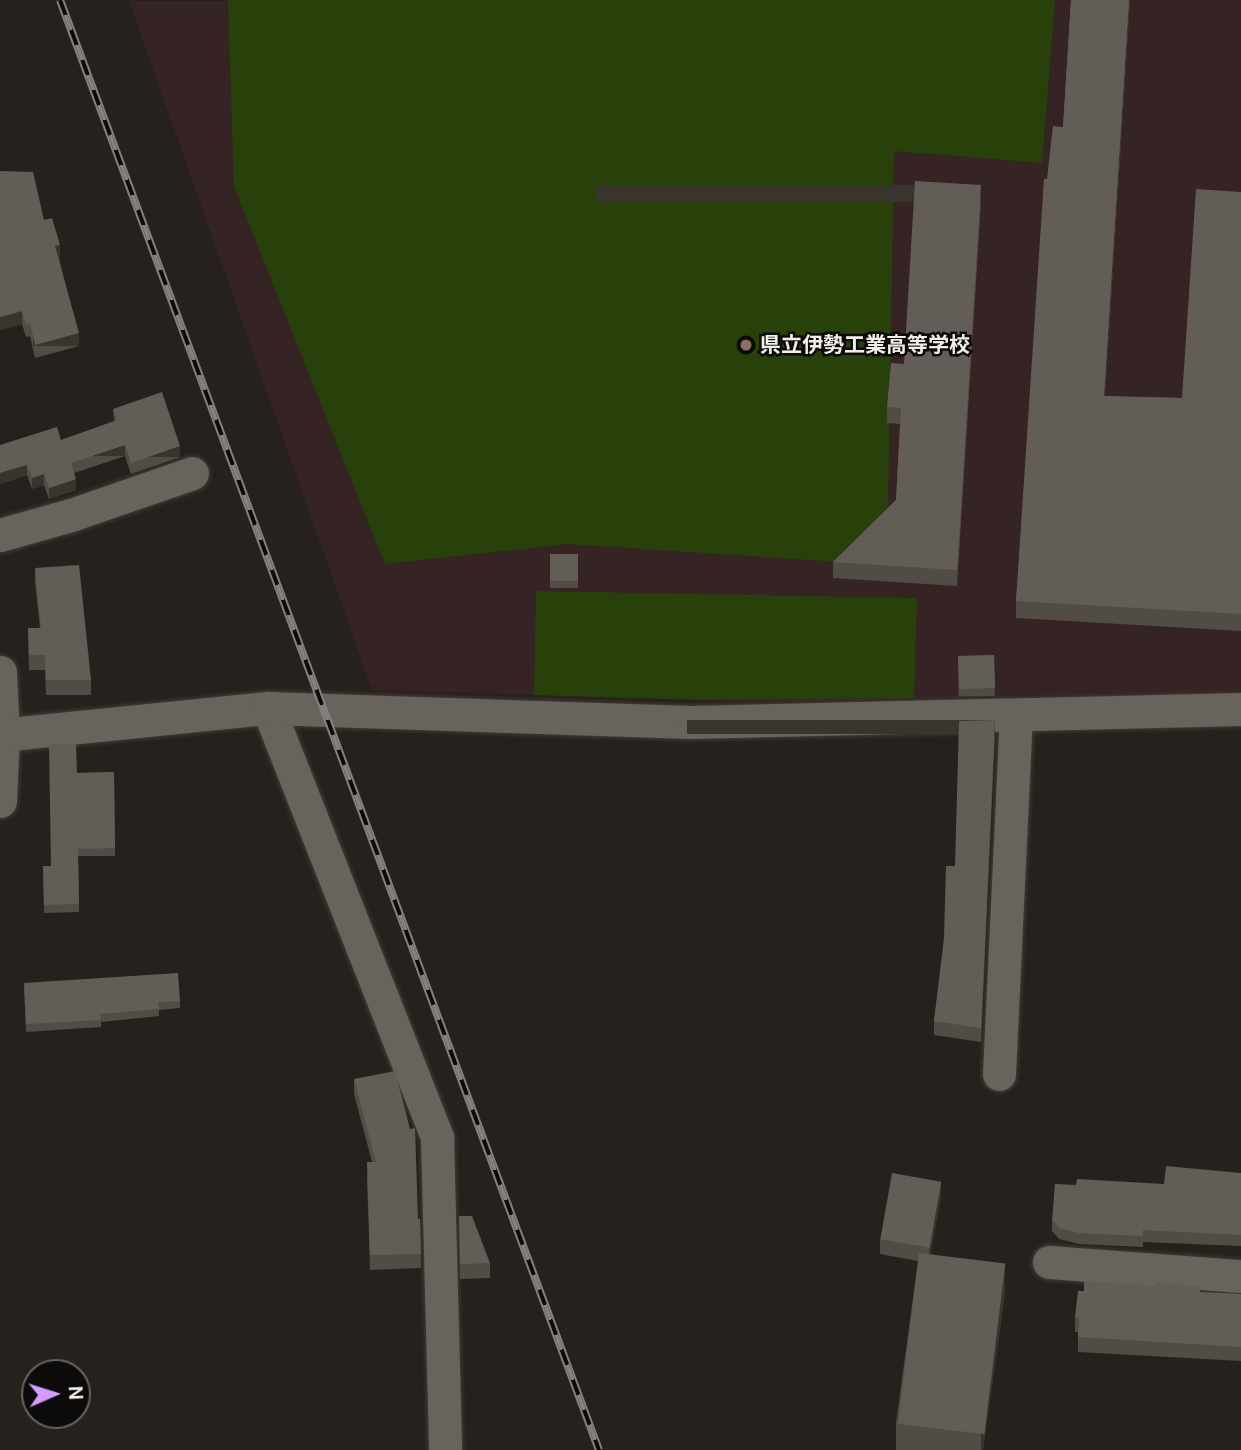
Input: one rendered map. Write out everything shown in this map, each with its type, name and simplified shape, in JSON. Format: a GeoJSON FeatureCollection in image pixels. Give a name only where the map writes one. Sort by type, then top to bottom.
{"type":"FeatureCollection","features":[{"type":"Feature","properties":{"kind":"street"},"geometry":{"type":"LineString","coordinates":[[0,535],[71,515],[192,473]]}},
{"type":"Feature","properties":{"kind":"street"},"geometry":{"type":"LineString","coordinates":[[0,672],[0,801]]}},
{"type":"Feature","properties":{"kind":"street"},"geometry":{"type":"LineString","coordinates":[[1,735],[268,708],[692,722],[943,715],[953,718],[1241,709]]}},
{"type":"Feature","properties":{"kind":"street"},"geometry":{"type":"LineString","coordinates":[[268,708],[437,1138],[445,1450]]}},
{"type":"Feature","properties":{"kind":"street"},"geometry":{"type":"LineString","coordinates":[[999,1073],[1016,716]]}},
{"type":"Feature","properties":{"kind":"street"},"geometry":{"type":"LineString","coordinates":[[1049,1262],[1241,1276]]}},
{"type":"Feature","properties":{"kind":"shaded area","name":"県立伊勢工業高等学校"},"geometry":{"type":"Polygon","coordinates":[[[1241,0],[1241,690],[757,702],[372,690],[129,1],[1241,0]]]}},
{"type":"Feature","properties":{"kind":"green space"},"geometry":{"type":"Polygon","coordinates":[[[228,0],[1055,0],[1042,163],[894,151],[888,507],[840,562],[568,544],[385,564],[234,186],[228,0]]]}},
{"type":"Feature","properties":{"kind":"green space"},"geometry":{"type":"Polygon","coordinates":[[[536,591],[917,598],[914,698],[701,700],[534,695],[536,591]]]}},
{"type":"Feature","properties":{"kind":"building"},"geometry":{"type":"Polygon","coordinates":[[[1071,0],[1129,0],[1104,396],[1182,398],[1196,189],[1241,192],[1241,614],[1016,601],[1044,179],[1047,179],[1053,126],[1063,127],[1071,0]]]}},
{"type":"Feature","properties":{"kind":"building"},"geometry":{"type":"Polygon","coordinates":[[[0,171],[33,172],[44,220],[52,218],[60,245],[55,246],[79,333],[35,345],[30,323],[26,324],[22,311],[0,317],[0,171]]]}},
{"type":"Feature","properties":{"kind":"building"},"geometry":{"type":"Polygon","coordinates":[[[915,181],[981,185],[957,570],[833,562],[896,500],[901,408],[887,407],[891,363],[904,364],[915,181]]]}},
{"type":"Feature","properties":{"kind":"building"},"geometry":{"type":"Polygon","coordinates":[[[162,392],[180,446],[131,463],[125,445],[71,463],[76,479],[49,488],[44,474],[32,478],[27,465],[0,473],[0,445],[57,427],[61,440],[117,420],[113,409],[162,392]]]}},
{"type":"Feature","properties":{"kind":"building"},"geometry":{"type":"Polygon","coordinates":[[[550,554],[578,554],[578,581],[550,581],[550,554]]]}},
{"type":"Feature","properties":{"kind":"building"},"geometry":{"type":"Polygon","coordinates":[[[79,565],[91,680],[46,680],[45,655],[29,655],[28,628],[41,628],[35,568],[79,565]]]}},
{"type":"Feature","properties":{"kind":"building"},"geometry":{"type":"Polygon","coordinates":[[[994,655],[995,688],[959,689],[958,656],[994,655]]]}},
{"type":"Feature","properties":{"kind":"building"},"geometry":{"type":"Polygon","coordinates":[[[995,720],[981,1028],[934,1021],[944,938],[946,866],[955,866],[959,721],[995,720]]]}},
{"type":"Feature","properties":{"kind":"building"},"geometry":{"type":"Polygon","coordinates":[[[76,744],[77,773],[114,772],[115,848],[78,849],[79,904],[44,905],[43,866],[51,866],[49,745],[76,744]]]}},
{"type":"Feature","properties":{"kind":"building"},"geometry":{"type":"Polygon","coordinates":[[[178,973],[180,1001],[158,1002],[159,1009],[100,1014],[101,1020],[26,1024],[24,983],[178,973]]]}},
{"type":"Feature","properties":{"kind":"building"},"geometry":{"type":"Polygon","coordinates":[[[395,1071],[410,1129],[415,1128],[421,1254],[370,1255],[367,1162],[376,1162],[354,1079],[395,1071]]]}},
{"type":"Feature","properties":{"kind":"building"},"geometry":{"type":"Polygon","coordinates":[[[1166,1166],[1241,1173],[1241,1235],[1143,1230],[1143,1236],[1079,1233],[1059,1228],[1052,1220],[1055,1184],[1076,1185],[1077,1179],[1164,1184],[1166,1166]]]}},
{"type":"Feature","properties":{"kind":"building"},"geometry":{"type":"Polygon","coordinates":[[[892,1173],[941,1182],[930,1248],[880,1239],[892,1173]]]}},
{"type":"Feature","properties":{"kind":"building"},"geometry":{"type":"Polygon","coordinates":[[[459,1216],[472,1216],[490,1263],[460,1264],[459,1216]]]}},
{"type":"Feature","properties":{"kind":"building"},"geometry":{"type":"Polygon","coordinates":[[[919,1253],[1005,1264],[984,1434],[898,1424],[919,1253]]]}},
{"type":"Feature","properties":{"kind":"building"},"geometry":{"type":"Polygon","coordinates":[[[1084,1281],[1200,1286],[1200,1292],[1241,1294],[1241,1347],[1078,1337],[1079,1317],[1075,1317],[1078,1291],[1084,1291],[1084,1281]]]}},
{"type":"Feature","properties":{"kind":"railway"},"geometry":{"type":"LineString","coordinates":[[60,0],[599,1450]]}},
{"type":"Feature","properties":{"kind":"place","name":"県立伊勢工業高等学校"},"geometry":{"type":"Point","coordinates":[746,345]}}]}
